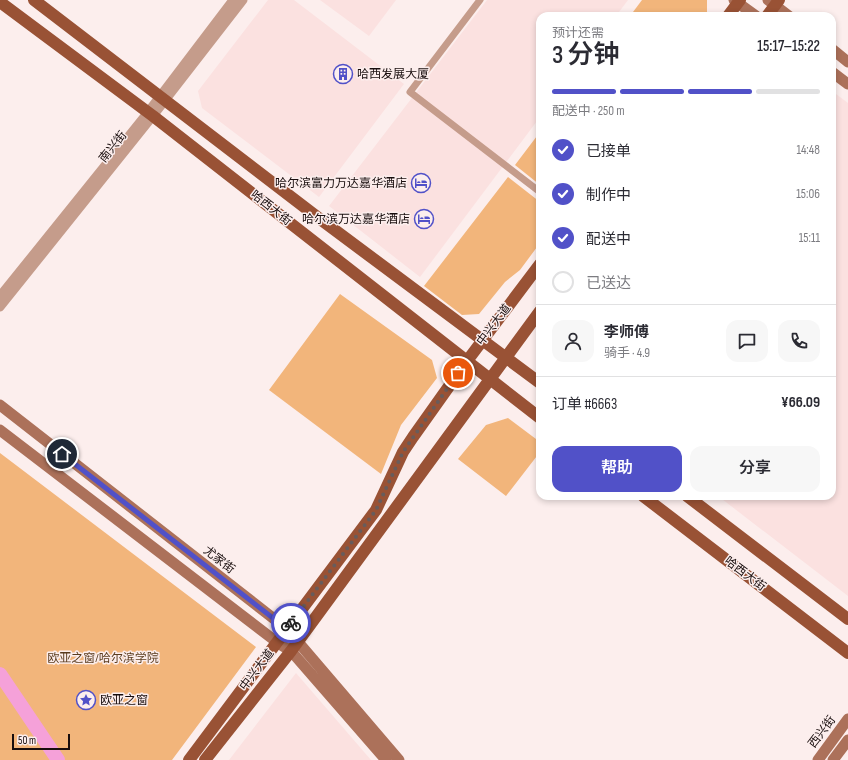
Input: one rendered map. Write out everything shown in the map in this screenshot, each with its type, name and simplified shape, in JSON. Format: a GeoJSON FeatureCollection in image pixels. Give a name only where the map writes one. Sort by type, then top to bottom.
{"type":"FeatureCollection","features":[{"type":"Feature","properties":{"kind":"main road","name":"哈西大街"},"geometry":{"type":"LineString","coordinates":[[34,0],[316,216],[536,380]]}},
{"type":"Feature","properties":{"kind":"main road"},"geometry":{"type":"LineString","coordinates":[[731,12],[738,1],[751,12]]}},
{"type":"Feature","properties":{"kind":"main road","name":"哈西大街"},"geometry":{"type":"LineString","coordinates":[[0,2],[150,114],[536,415]]}},
{"type":"Feature","properties":{"kind":"main road"},"geometry":{"type":"LineString","coordinates":[[769,12],[774,2],[785,12]]}},
{"type":"Feature","properties":{"kind":"main road"},"geometry":{"type":"LineString","coordinates":[[836,53],[848,62]]}},
{"type":"Feature","properties":{"kind":"main road"},"geometry":{"type":"LineString","coordinates":[[836,75],[848,84]]}},
{"type":"Feature","properties":{"kind":"main road","name":"中兴大道"},"geometry":{"type":"LineString","coordinates":[[189,760],[376,510],[403,452],[467,361],[536,269]]}},
{"type":"Feature","properties":{"kind":"main road","name":"中兴大道"},"geometry":{"type":"LineString","coordinates":[[205,760],[294,646],[505,356],[536,316]]}},
{"type":"Feature","properties":{"kind":"main road","name":"尤家街"},"geometry":{"type":"LineString","coordinates":[[0,405],[287,629],[294,646],[386,760]]}},
{"type":"Feature","properties":{"kind":"main road","name":"尤家街"},"geometry":{"type":"LineString","coordinates":[[0,430],[278,643],[294,646],[399,760]]}},
{"type":"Feature","properties":{"kind":"main road","name":"哈西大街"},"geometry":{"type":"LineString","coordinates":[[648,500],[848,653]]}},
{"type":"Feature","properties":{"kind":"main road"},"geometry":{"type":"LineString","coordinates":[[693,500],[848,619]]}},
{"type":"Feature","properties":{"kind":"main road","name":"西兴街"},"geometry":{"type":"LineString","coordinates":[[818,760],[848,719]]}},
{"type":"Feature","properties":{"kind":"main road"},"geometry":{"type":"LineString","coordinates":[[833,760],[848,740]]}},
{"type":"Feature","properties":{"kind":"street","name":"南兴街"},"geometry":{"type":"LineString","coordinates":[[0,307],[150,114],[232,0]]}},
{"type":"Feature","properties":{"kind":"street","name":"南兴街"},"geometry":{"type":"LineString","coordinates":[[162,98],[243,0]]}},
{"type":"Feature","properties":{"kind":"street"},"geometry":{"type":"LineString","coordinates":[[480,0],[410,92],[536,189]]}},
{"type":"Feature","properties":{"kind":"street","name":"南兴街"},"geometry":{"type":"LineString","coordinates":[[0,296],[150,114]]}},
{"type":"Feature","properties":{"kind":"shaded area"},"geometry":{"type":"Polygon","coordinates":[[[268,0],[294,0],[404,84],[319,197],[202,108],[198,91],[268,0]]]}},
{"type":"Feature","properties":{"kind":"shaded area"},"geometry":{"type":"Polygon","coordinates":[[[320,0],[396,0],[369,36],[320,0]]]}},
{"type":"Feature","properties":{"kind":"shaded area"},"geometry":{"type":"Polygon","coordinates":[[[487,0],[628,0],[619,12],[536,12],[536,122],[420,277],[329,206],[487,0]]]}},
{"type":"Feature","properties":{"kind":"shaded area"},"geometry":{"type":"Polygon","coordinates":[[[836,94],[848,103],[848,596],[723,500],[836,500],[836,94]]]}},
{"type":"Feature","properties":{"kind":"shaded area"},"geometry":{"type":"Polygon","coordinates":[[[296,673],[371,760],[229,760],[296,673]]]}},
{"type":"Feature","properties":{"kind":"green space"},"geometry":{"type":"Polygon","coordinates":[[[642,0],[707,0],[707,12],[633,12],[642,0]]]}},
{"type":"Feature","properties":{"kind":"green space"},"geometry":{"type":"Polygon","coordinates":[[[536,137],[536,182],[515,165],[536,137]]]}},
{"type":"Feature","properties":{"kind":"green space"},"geometry":{"type":"Polygon","coordinates":[[[508,177],[536,199],[536,248],[520,270],[505,282],[479,314],[462,315],[424,286],[508,177]]]}},
{"type":"Feature","properties":{"kind":"green space"},"geometry":{"type":"Polygon","coordinates":[[[340,294],[432,360],[437,378],[401,425],[381,474],[269,390],[340,294]]]}},
{"type":"Feature","properties":{"kind":"green space"},"geometry":{"type":"Polygon","coordinates":[[[508,418],[536,439],[536,457],[506,496],[458,459],[486,425],[508,418]]]}},
{"type":"Feature","properties":{"kind":"green space","name":"欧亚之窗/哈尔滨学院"},"geometry":{"type":"Polygon","coordinates":[[[0,453],[256,647],[172,760],[0,760],[0,453]]]}},
{"type":"Feature","properties":{"kind":"waterway"},"geometry":{"type":"LineString","coordinates":[[0,674],[58,760]]}},
{"type":"Feature","properties":{"kind":"way so far"},"geometry":{"type":"LineString","coordinates":[[291,623],[376,510],[403,452],[458,373]]}},
{"type":"Feature","properties":{"kind":"place","name":"哈西发展大厦"},"geometry":{"type":"Point","coordinates":[343,74]}},
{"type":"Feature","properties":{"kind":"place","name":"哈尔滨富力万达嘉华酒店"},"geometry":{"type":"Point","coordinates":[421,183]}},
{"type":"Feature","properties":{"kind":"place","name":"哈尔滨万达嘉华酒店"},"geometry":{"type":"Point","coordinates":[424,219]}},
{"type":"Feature","properties":{"kind":"place","name":"欧亚之窗"},"geometry":{"type":"Point","coordinates":[86,700]}},
{"type":"Feature","properties":{"kind":"route"},"geometry":{"type":"LineString","coordinates":[[62,454],[287,629],[291,623]]}}]}
